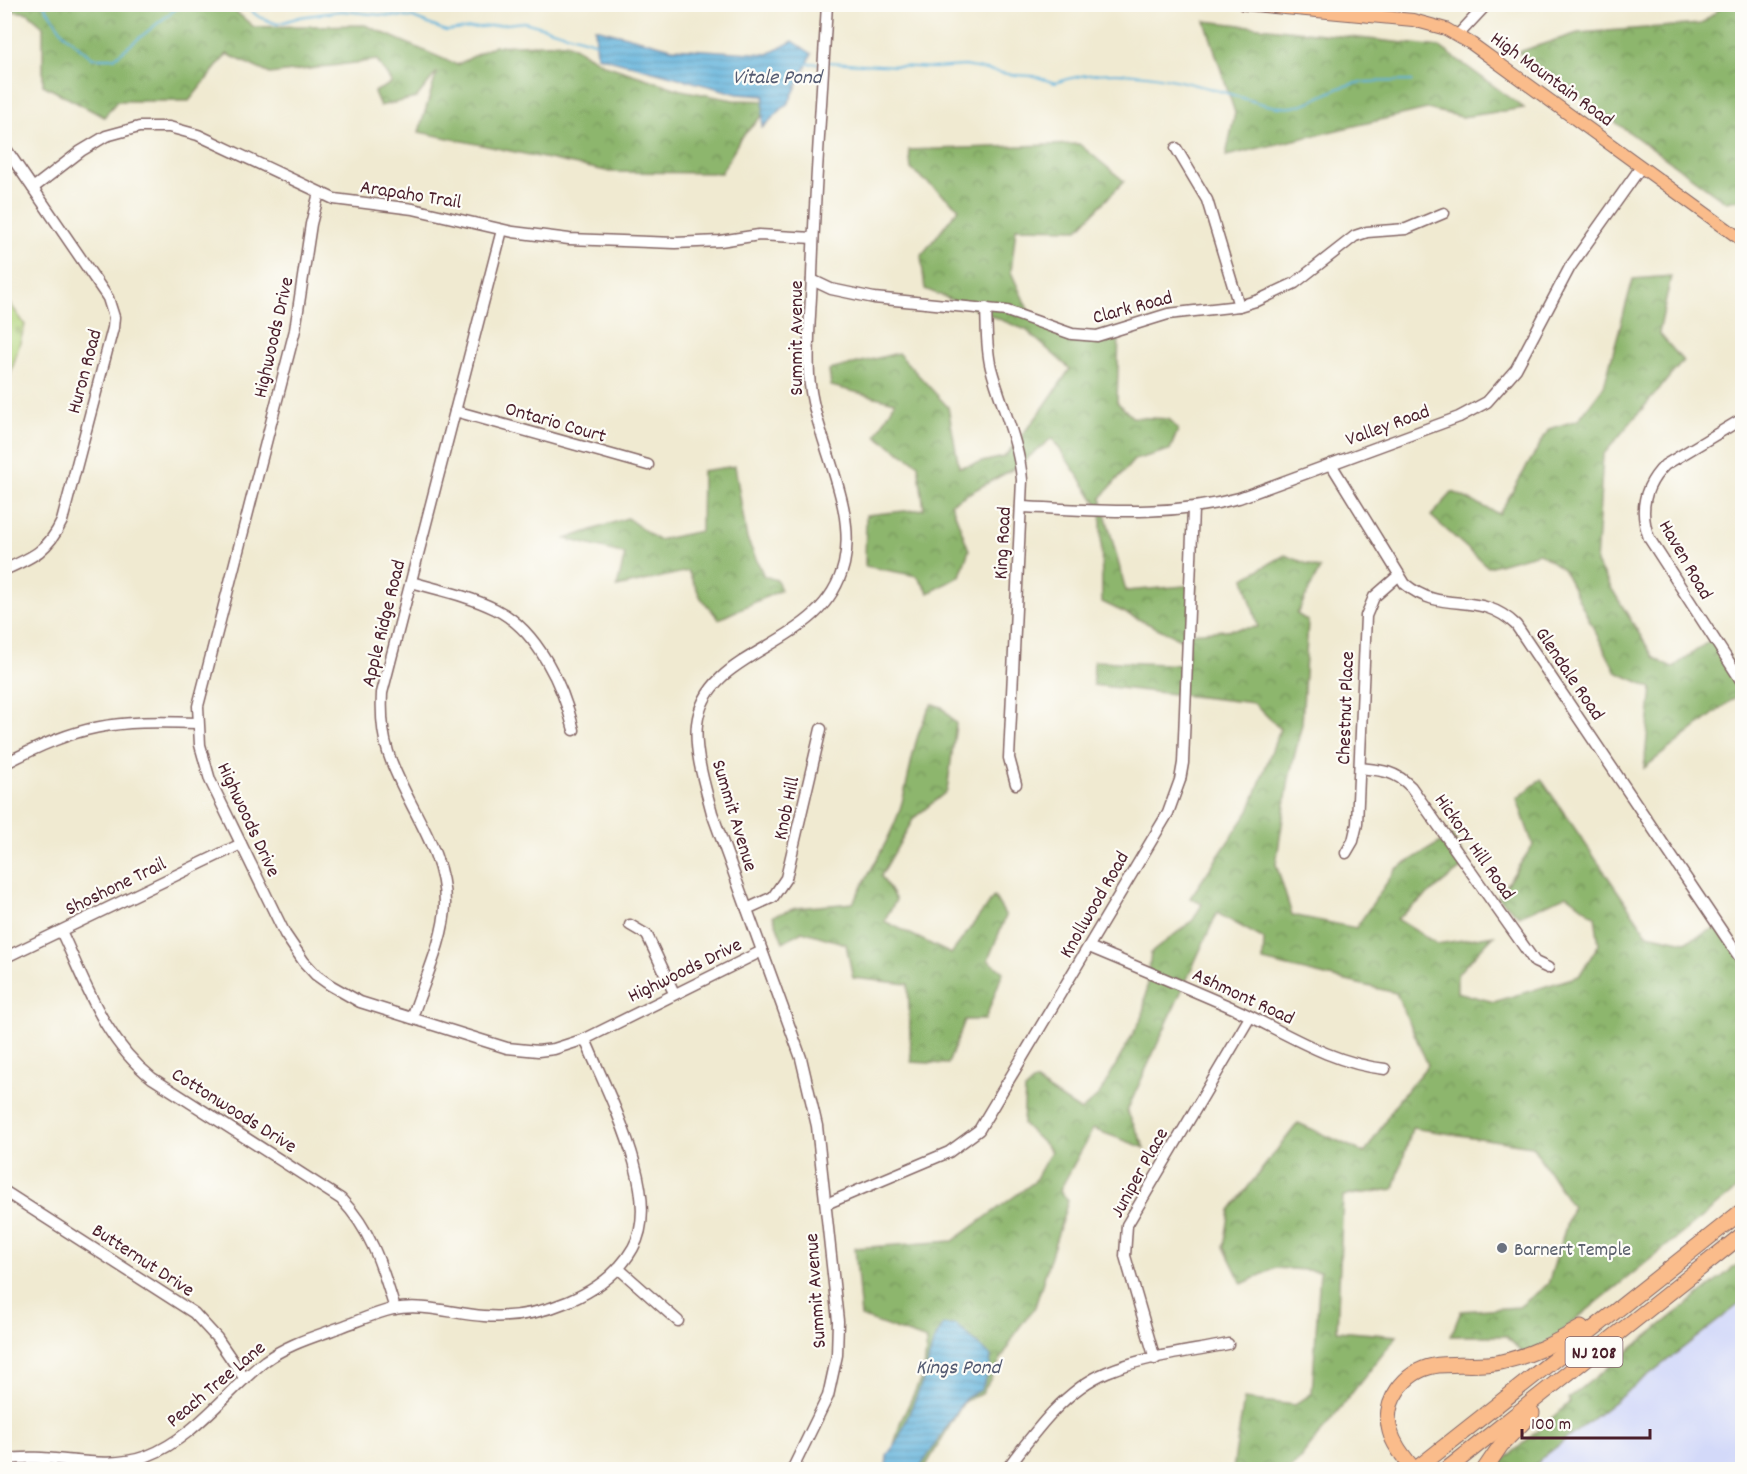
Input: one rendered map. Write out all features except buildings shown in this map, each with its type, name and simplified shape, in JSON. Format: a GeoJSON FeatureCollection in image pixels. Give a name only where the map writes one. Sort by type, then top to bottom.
{"type":"FeatureCollection","features":[{"type":"Feature","properties":{"kind":"highway"},"geometry":{"type":"LineString","coordinates":[[1688,1254],[1743,1201]]}},
{"type":"Feature","properties":{"kind":"highway","name":"NJ 208"},"geometry":{"type":"LineString","coordinates":[[1415,1470],[1743,1210]]}},
{"type":"Feature","properties":{"kind":"highway","name":"NJ 208"},"geometry":{"type":"LineString","coordinates":[[1446,1470],[1743,1235]]}},
{"type":"Feature","properties":{"kind":"highway"},"geometry":{"type":"LineString","coordinates":[[1415,1470],[1390,1433],[1390,1406],[1398,1388],[1413,1374],[1431,1367],[1482,1365],[1525,1355],[1561,1340],[1630,1299]]}},
{"type":"Feature","properties":{"kind":"highway"},"geometry":{"type":"LineString","coordinates":[[1484,1470],[1492,1456],[1521,1423],[1645,1312]]}},
{"type":"Feature","properties":{"kind":"main road","name":"High Mountain Road"},"geometry":{"type":"LineString","coordinates":[[1243,4],[1413,20],[1458,35],[1743,240]]}},
{"type":"Feature","properties":{"kind":"street","name":"Summit Avenue"},"geometry":{"type":"LineString","coordinates":[[792,1470],[828,1396],[837,1355],[838,1321],[817,1126],[807,1080],[712,813],[703,773],[697,726],[703,701],[718,680],[818,613],[838,584],[844,564],[847,547],[845,518],[811,396],[808,350],[827,4]]}},
{"type":"Feature","properties":{"kind":"street"},"geometry":{"type":"LineString","coordinates":[[1458,35],[1486,4]]}},
{"type":"Feature","properties":{"kind":"street","name":"Arapaho Trail"},"geometry":{"type":"LineString","coordinates":[[33,188],[91,144],[122,130],[154,126],[198,135],[319,194],[353,203],[446,215],[502,230],[569,239],[675,243],[720,241],[759,235],[813,238]]}},
{"type":"Feature","properties":{"kind":"street","name":"Huron Road"},"geometry":{"type":"LineString","coordinates":[[4,146],[108,298],[114,317],[62,520],[52,538],[38,554],[4,570]]}},
{"type":"Feature","properties":{"kind":"street"},"geometry":{"type":"LineString","coordinates":[[1176,148],[1207,200],[1239,306]]}},
{"type":"Feature","properties":{"kind":"street","name":"Valley Road"},"geometry":{"type":"LineString","coordinates":[[1021,507],[1139,512],[1193,509],[1239,498],[1474,410],[1498,392],[1516,369],[1570,267],[1641,167]]}},
{"type":"Feature","properties":{"kind":"street","name":"Highwoods Drive"},"geometry":{"type":"LineString","coordinates":[[319,194],[311,224],[295,330],[202,685],[198,723],[200,745],[210,780],[285,934],[310,968],[345,995],[412,1018],[523,1050],[554,1049],[585,1039],[762,951]]}},
{"type":"Feature","properties":{"kind":"street","name":"Clark Road"},"geometry":{"type":"LineString","coordinates":[[812,280],[831,289],[873,298],[934,306],[986,308],[1025,316],[1072,334],[1097,336],[1184,311],[1239,306],[1258,300],[1295,283],[1355,236],[1367,232],[1406,229],[1444,213]]}},
{"type":"Feature","properties":{"kind":"street","name":"Apple Ridge Road"},"geometry":{"type":"LineString","coordinates":[[412,1018],[440,935],[445,905],[438,860],[394,768],[383,732],[381,711],[384,676],[411,582],[502,230]]}},
{"type":"Feature","properties":{"kind":"street","name":"King Road"},"geometry":{"type":"LineString","coordinates":[[986,308],[990,367],[1021,463],[1009,758],[1016,783]]}},
{"type":"Feature","properties":{"kind":"street","name":"Ontario Court"},"geometry":{"type":"LineString","coordinates":[[455,411],[648,465]]}},
{"type":"Feature","properties":{"kind":"street","name":"Haven Road"},"geometry":{"type":"LineString","coordinates":[[1743,419],[1665,465],[1646,493],[1643,517],[1649,538],[1743,682]]}},
{"type":"Feature","properties":{"kind":"street","name":"Glendale Road"},"geometry":{"type":"LineString","coordinates":[[1331,464],[1398,576],[1414,592],[1437,601],[1485,605],[1506,616],[1516,625],[1743,961]]}},
{"type":"Feature","properties":{"kind":"street","name":"Knollwood Road"},"geometry":{"type":"LineString","coordinates":[[825,1204],[949,1152],[979,1130],[1168,813],[1180,780],[1183,763],[1193,509]]}},
{"type":"Feature","properties":{"kind":"street","name":"Chestnut Place"},"geometry":{"type":"LineString","coordinates":[[1346,853],[1353,841],[1357,824],[1366,616],[1374,597],[1398,576]]}},
{"type":"Feature","properties":{"kind":"street"},"geometry":{"type":"LineString","coordinates":[[411,582],[483,603],[521,627],[539,651],[568,706],[574,730]]}},
{"type":"Feature","properties":{"kind":"street"},"geometry":{"type":"LineString","coordinates":[[4,764],[55,738],[94,726],[138,721],[198,723]]}},
{"type":"Feature","properties":{"kind":"street","name":"Knob Hill"},"geometry":{"type":"LineString","coordinates":[[747,909],[773,897],[786,878],[821,729]]}},
{"type":"Feature","properties":{"kind":"street","name":"Hickory Hill Road"},"geometry":{"type":"LineString","coordinates":[[1360,768],[1395,774],[1411,787],[1535,962],[1548,968]]}},
{"type":"Feature","properties":{"kind":"street","name":"Shoshone Trail"},"geometry":{"type":"LineString","coordinates":[[4,958],[241,844]]}},
{"type":"Feature","properties":{"kind":"street"},"geometry":{"type":"LineString","coordinates":[[630,925],[647,935],[674,993]]}},
{"type":"Feature","properties":{"kind":"street","name":"Cottonwoods Drive"},"geometry":{"type":"LineString","coordinates":[[61,931],[105,1025],[124,1053],[152,1078],[341,1199],[363,1224],[372,1240],[395,1309]]}},
{"type":"Feature","properties":{"kind":"street","name":"Ashmont Road"},"geometry":{"type":"LineString","coordinates":[[1089,947],[1250,1017],[1326,1055],[1365,1067],[1385,1070]]}},
{"type":"Feature","properties":{"kind":"street","name":"Juniper Place"},"geometry":{"type":"LineString","coordinates":[[1155,1359],[1125,1256],[1127,1225],[1250,1017]]}},
{"type":"Feature","properties":{"kind":"street","name":"Peach Tree Lane"},"geometry":{"type":"LineString","coordinates":[[4,1460],[28,1457],[103,1463],[147,1456],[184,1434],[266,1361],[300,1341],[395,1309],[425,1307],[486,1316],[523,1314],[576,1297],[618,1268],[634,1247],[640,1233],[643,1195],[632,1155],[585,1039]]}},
{"type":"Feature","properties":{"kind":"street","name":"Butternut Drive"},"geometry":{"type":"LineString","coordinates":[[4,1191],[186,1307],[217,1338],[245,1379]]}},
{"type":"Feature","properties":{"kind":"street"},"geometry":{"type":"LineString","coordinates":[[618,1268],[678,1321]]}},
{"type":"Feature","properties":{"kind":"street"},"geometry":{"type":"LineString","coordinates":[[1006,1470],[1049,1417],[1082,1387],[1107,1372],[1155,1359],[1228,1344]]}},
{"type":"Feature","properties":{"kind":"shaded area"},"geometry":{"type":"Polygon","coordinates":[[[1742,1302],[1742,1469],[1533,1470],[1541,1459],[1742,1302]]]}},
{"type":"Feature","properties":{"kind":"green space"},"geometry":{"type":"Polygon","coordinates":[[[5,4],[228,5],[254,27],[365,25],[457,65],[493,46],[567,43],[605,65],[681,90],[733,100],[776,101],[740,139],[721,173],[611,172],[419,132],[437,72],[416,98],[380,106],[374,92],[392,83],[377,60],[270,74],[227,54],[189,101],[117,101],[104,117],[43,85],[43,26],[28,13],[5,10],[5,4]]]}},
{"type":"Feature","properties":{"kind":"green space"},"geometry":{"type":"Polygon","coordinates":[[[1724,5],[1742,5],[1742,199],[1726,202],[1518,52],[1578,33],[1701,24],[1724,5]]]}},
{"type":"Feature","properties":{"kind":"green space"},"geometry":{"type":"Polygon","coordinates":[[[1205,21],[1440,47],[1524,108],[1462,117],[1427,109],[1226,156],[1235,113],[1205,21]]]}},
{"type":"Feature","properties":{"kind":"green space"},"geometry":{"type":"Polygon","coordinates":[[[1079,144],[1124,181],[1078,229],[1016,228],[1011,272],[1030,314],[1070,334],[1119,332],[1117,402],[1132,417],[1169,419],[1178,430],[1170,450],[1134,460],[1101,498],[1126,591],[1196,585],[1191,633],[1258,627],[1244,578],[1285,555],[1320,569],[1297,614],[1308,621],[1302,724],[1289,779],[1276,864],[1292,915],[1356,928],[1396,869],[1452,835],[1467,864],[1397,919],[1437,944],[1494,935],[1457,974],[1457,992],[1494,1002],[1579,976],[1599,944],[1595,916],[1567,895],[1519,916],[1498,897],[1533,845],[1517,799],[1541,779],[1647,934],[1685,942],[1720,926],[1742,957],[1742,1185],[1528,1358],[1506,1336],[1451,1336],[1461,1311],[1519,1307],[1548,1284],[1572,1207],[1532,1146],[1412,1128],[1394,1189],[1343,1196],[1337,1331],[1397,1336],[1292,1469],[1233,1469],[1244,1399],[1295,1405],[1312,1393],[1320,1271],[1275,1268],[1242,1284],[1224,1247],[1230,1210],[1298,1123],[1365,1153],[1399,1099],[1428,1065],[1396,993],[1263,961],[1264,939],[1217,913],[1127,1111],[1145,1148],[1093,1129],[1060,1190],[1068,1201],[1035,1307],[1018,1329],[982,1394],[965,1400],[924,1469],[888,1469],[900,1423],[924,1372],[927,1340],[861,1317],[855,1248],[953,1241],[1034,1182],[1051,1151],[1023,1124],[1025,1090],[1035,1081],[1081,1111],[1099,1095],[1143,1016],[1151,953],[1193,920],[1202,904],[1190,898],[1249,811],[1280,729],[1254,703],[1093,685],[1094,661],[1187,665],[1189,643],[1102,602],[1101,509],[1052,438],[1015,468],[951,503],[969,550],[960,576],[929,593],[917,576],[865,566],[866,515],[924,509],[918,464],[876,436],[895,402],[831,386],[829,370],[898,353],[948,407],[959,467],[1004,457],[1039,414],[1070,369],[1026,330],[925,289],[921,256],[959,208],[911,169],[909,150],[1079,144]]]}},
{"type":"Feature","properties":{"kind":"green space"},"geometry":{"type":"Polygon","coordinates":[[[1671,276],[1659,333],[1683,361],[1603,455],[1596,563],[1654,658],[1672,668],[1716,636],[1742,680],[1742,692],[1644,768],[1652,688],[1616,672],[1563,569],[1539,553],[1488,567],[1431,516],[1453,492],[1499,514],[1549,429],[1578,420],[1604,386],[1633,279],[1671,276]]]}},
{"type":"Feature","properties":{"kind":"green space"},"geometry":{"type":"Polygon","coordinates":[[[5,296],[25,325],[5,393],[5,296]]]}},
{"type":"Feature","properties":{"kind":"green space"},"geometry":{"type":"Polygon","coordinates":[[[735,466],[747,539],[764,576],[777,580],[781,590],[719,619],[701,598],[688,571],[617,587],[625,554],[566,539],[627,518],[658,540],[701,531],[702,471],[735,466]]]}},
{"type":"Feature","properties":{"kind":"green space"},"geometry":{"type":"Polygon","coordinates":[[[932,704],[942,707],[956,724],[947,791],[914,818],[881,876],[896,900],[884,921],[951,954],[994,896],[1006,916],[988,960],[1003,972],[985,1020],[965,1020],[948,1064],[911,1062],[908,984],[853,978],[846,944],[802,931],[783,942],[773,916],[796,908],[853,903],[896,820],[920,730],[932,704]]]}},
{"type":"Feature","properties":{"kind":"green space"},"geometry":{"type":"Polygon","coordinates":[[[1742,1261],[1742,1302],[1541,1459],[1533,1469],[1499,1469],[1502,1462],[1570,1402],[1568,1399],[1742,1261]]]}},
{"type":"Feature","properties":{"kind":"water","name":"Vitale Pond"},"geometry":{"type":"Polygon","coordinates":[[[595,28],[672,48],[768,54],[793,41],[812,54],[789,102],[762,128],[764,96],[738,94],[597,56],[595,28]]]}},
{"type":"Feature","properties":{"kind":"water","name":"Kings Pond"},"geometry":{"type":"Polygon","coordinates":[[[943,1325],[956,1325],[991,1356],[989,1372],[981,1390],[966,1397],[919,1469],[886,1469],[887,1455],[897,1442],[927,1371],[934,1341],[943,1325]]]}},
{"type":"Feature","properties":{"kind":"waterway"},"geometry":{"type":"LineString","coordinates":[[43,4],[64,34],[92,58],[114,58],[182,4]]}},
{"type":"Feature","properties":{"kind":"waterway"},"geometry":{"type":"LineString","coordinates":[[242,4],[259,17],[277,24],[300,17],[341,11],[413,18],[446,31],[524,22],[598,43]]}},
{"type":"Feature","properties":{"kind":"waterway"},"geometry":{"type":"LineString","coordinates":[[827,62],[933,68],[965,66],[1013,75],[1034,76],[1055,83],[1099,74],[1143,75],[1187,83],[1276,107],[1292,107],[1307,103],[1352,84],[1412,81]]}},
{"type":"Feature","properties":{"kind":"waterway"},"geometry":{"type":"LineString","coordinates":[[806,64],[819,63]]}},
{"type":"Feature","properties":{"kind":"place","name":"Barnert Temple"},"geometry":{"type":"Point","coordinates":[1502,1248]}}]}
